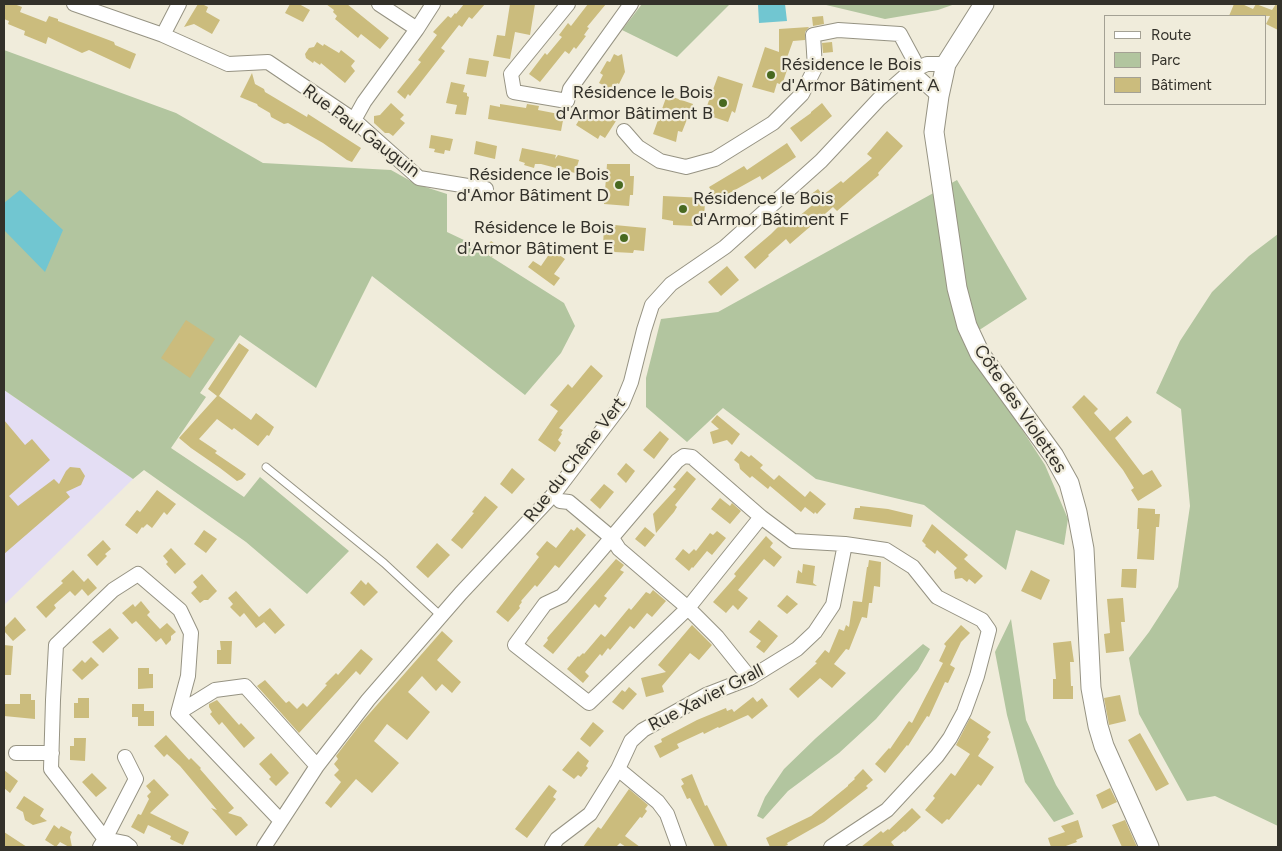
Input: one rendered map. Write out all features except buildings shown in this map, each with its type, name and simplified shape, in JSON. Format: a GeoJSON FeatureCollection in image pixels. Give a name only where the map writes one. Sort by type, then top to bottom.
{"type":"FeatureCollection","features":[{"type":"Feature","properties":{"kind":"street","name":"Rue Paul Gauguin"},"geometry":{"type":"LineString","coordinates":[[74,4],[163,35],[228,64],[268,62],[354,120],[419,178],[486,188]]}},
{"type":"Feature","properties":{"kind":"street"},"geometry":{"type":"LineString","coordinates":[[163,35],[179,4]]}},
{"type":"Feature","properties":{"kind":"street"},"geometry":{"type":"LineString","coordinates":[[379,4],[417,29]]}},
{"type":"Feature","properties":{"kind":"street"},"geometry":{"type":"LineString","coordinates":[[354,120],[364,102],[433,4]]}},
{"type":"Feature","properties":{"kind":"street"},"geometry":{"type":"LineString","coordinates":[[568,4],[512,74],[514,92],[566,101],[570,89],[631,4]]}},
{"type":"Feature","properties":{"kind":"street","name":"Côte des Violettes"},"geometry":{"type":"LineString","coordinates":[[984,4],[946,64],[938,96],[934,132],[957,288],[967,326],[980,354],[1054,456],[1069,483],[1084,549],[1091,688],[1098,726],[1104,746],[1149,847]]}},
{"type":"Feature","properties":{"kind":"street"},"geometry":{"type":"LineString","coordinates":[[624,131],[638,147],[660,161],[686,167],[715,160],[773,123],[802,94],[814,68],[813,35],[838,30],[900,34],[914,60],[912,71],[938,96]]}},
{"type":"Feature","properties":{"kind":"street","name":"Rue du Chêne Vert"},"geometry":{"type":"LineString","coordinates":[[264,847],[317,766],[368,700],[461,592],[557,498],[622,404],[632,382],[652,304],[672,284],[725,247],[821,161],[879,99],[912,71],[927,64],[946,64]]}},
{"type":"Feature","properties":{"kind":"street"},"geometry":{"type":"LineString","coordinates":[[762,517],[688,608],[589,703],[515,645],[545,604],[562,596],[612,544],[677,461],[684,456],[692,457],[793,541],[844,544],[886,550],[912,566],[937,597],[982,620],[989,630],[977,676],[964,712],[950,738],[937,756],[887,810],[831,847]]}},
{"type":"Feature","properties":{"kind":"street"},"geometry":{"type":"LineString","coordinates":[[557,498],[561,507],[612,544],[688,608],[718,637],[750,678]]}},
{"type":"Feature","properties":{"kind":"street","name":"Rue Xavier Grall"},"geometry":{"type":"LineString","coordinates":[[552,847],[557,839],[590,814],[618,769],[631,741],[643,730],[706,695],[750,678],[797,649],[815,632],[833,605],[844,544]]}},
{"type":"Feature","properties":{"kind":"street"},"geometry":{"type":"LineString","coordinates":[[103,843],[51,769],[56,644],[113,590],[138,574],[180,610],[191,633],[188,676],[178,713]]}},
{"type":"Feature","properties":{"kind":"street"},"geometry":{"type":"LineString","coordinates":[[178,713],[214,690],[245,686],[317,766]]}},
{"type":"Feature","properties":{"kind":"street"},"geometry":{"type":"LineString","coordinates":[[178,713],[280,821]]}},
{"type":"Feature","properties":{"kind":"street"},"geometry":{"type":"LineString","coordinates":[[16,753],[52,753]]}},
{"type":"Feature","properties":{"kind":"street"},"geometry":{"type":"LineString","coordinates":[[103,843],[136,779],[125,757]]}},
{"type":"Feature","properties":{"kind":"street"},"geometry":{"type":"LineString","coordinates":[[618,769],[658,802],[667,814],[679,847]]}},
{"type":"Feature","properties":{"kind":"street"},"geometry":{"type":"LineString","coordinates":[[103,843],[125,843],[130,847]]}},
{"type":"Feature","properties":{"kind":"lane"},"geometry":{"type":"LineString","coordinates":[[266,468],[384,563],[441,616]]}},
{"type":"Feature","properties":{"kind":"shaded area"},"geometry":{"type":"Polygon","coordinates":[[[4,390],[133,479],[4,605],[4,390]]]}},
{"type":"Feature","properties":{"kind":"green space"},"geometry":{"type":"Polygon","coordinates":[[[642,4],[730,4],[677,57],[622,30],[642,4]]]}},
{"type":"Feature","properties":{"kind":"green space"},"geometry":{"type":"Polygon","coordinates":[[[822,4],[955,4],[938,10],[885,19],[822,4]]]}},
{"type":"Feature","properties":{"kind":"green space"},"geometry":{"type":"Polygon","coordinates":[[[4,50],[176,113],[263,163],[391,170],[416,184],[447,194],[447,232],[466,241],[564,303],[575,326],[561,353],[525,395],[372,276],[316,388],[240,335],[200,393],[206,397],[171,448],[244,497],[260,477],[349,551],[307,594],[246,542],[144,470],[133,479],[4,390],[4,50]]]}},
{"type":"Feature","properties":{"kind":"green space"},"geometry":{"type":"Polygon","coordinates":[[[957,180],[1027,299],[964,340],[1045,465],[1068,519],[1064,545],[1016,530],[1006,570],[924,505],[816,479],[723,408],[687,442],[646,407],[646,378],[661,319],[718,312],[957,180]]]}},
{"type":"Feature","properties":{"kind":"green space"},"geometry":{"type":"Polygon","coordinates":[[[1278,234],[1278,826],[1215,796],[1187,801],[1139,714],[1129,658],[1149,632],[1178,587],[1190,506],[1181,409],[1156,393],[1180,341],[1212,292],[1249,256],[1278,234]]]}},
{"type":"Feature","properties":{"kind":"green space"},"geometry":{"type":"Polygon","coordinates":[[[1011,619],[1026,720],[1056,785],[1074,814],[1054,822],[1025,782],[1007,715],[995,652],[1011,619]]]}},
{"type":"Feature","properties":{"kind":"green space"},"geometry":{"type":"Polygon","coordinates":[[[923,644],[930,649],[918,670],[876,719],[839,753],[788,791],[763,819],[757,816],[765,797],[784,769],[816,738],[923,644]]]}},
{"type":"Feature","properties":{"kind":"water"},"geometry":{"type":"Polygon","coordinates":[[[785,4],[787,21],[759,23],[758,5],[785,4]]]}},
{"type":"Feature","properties":{"kind":"water"},"geometry":{"type":"Polygon","coordinates":[[[20,190],[63,230],[45,272],[4,230],[4,203],[20,190]]]}},
{"type":"Feature","properties":{"kind":"place","name":"Résidence le Bois d'Armor Bâtiment A"},"geometry":{"type":"Point","coordinates":[771,75]}},
{"type":"Feature","properties":{"kind":"place","name":"Résidence le Bois d'Armor Bâtiment B"},"geometry":{"type":"Point","coordinates":[723,103]}},
{"type":"Feature","properties":{"kind":"place","name":"Résidence le Bois d'Amor Bâtiment D"},"geometry":{"type":"Point","coordinates":[619,185]}},
{"type":"Feature","properties":{"kind":"place","name":"Résidence le Bois d'Armor Bâtiment F"},"geometry":{"type":"Point","coordinates":[683,209]}},
{"type":"Feature","properties":{"kind":"place","name":"Résidence le Bois d'Armor Bâtiment E"},"geometry":{"type":"Point","coordinates":[624,238]}}]}
